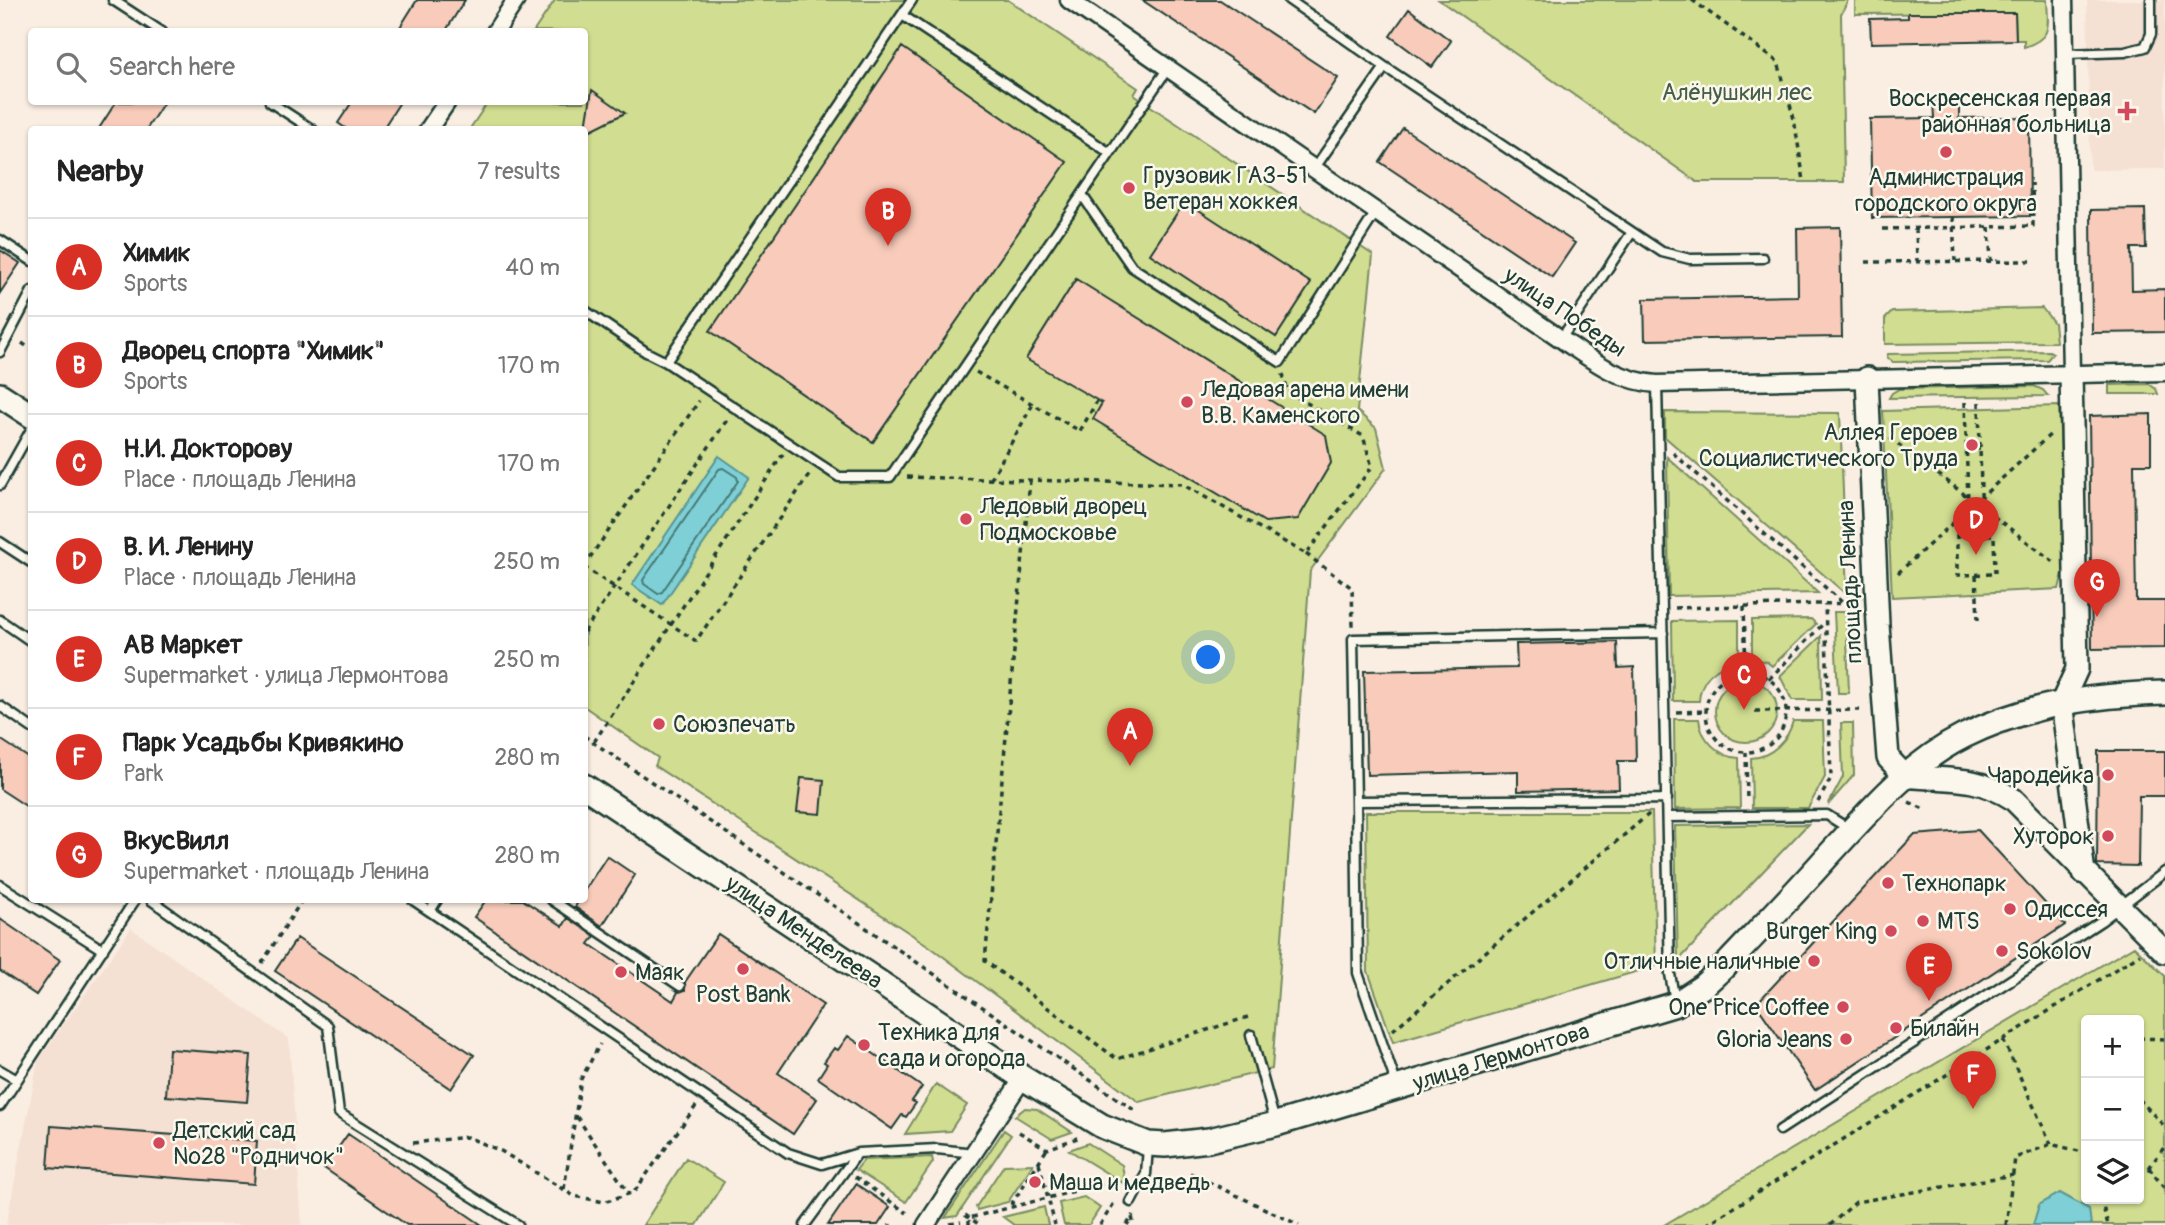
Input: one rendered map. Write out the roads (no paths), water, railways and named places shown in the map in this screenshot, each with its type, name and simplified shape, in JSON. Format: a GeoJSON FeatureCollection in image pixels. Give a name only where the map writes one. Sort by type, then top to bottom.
{"type":"FeatureCollection","features":[{"type":"Feature","properties":{"kind":"main road"},"geometry":{"type":"LineString","coordinates":[[0,395],[28,413]]}},
{"type":"Feature","properties":{"kind":"main road","name":"улица Лермонтова"},"geometry":{"type":"LineString","coordinates":[[1023,1078],[1102,1126],[1148,1144],[1183,1144],[1276,1125],[1676,1004],[1703,986],[1728,963],[1905,776],[1964,736],[2015,715],[2062,702],[2129,694],[2165,693]]}},
{"type":"Feature","properties":{"kind":"main road","name":"улица Менделеева"},"geometry":{"type":"LineString","coordinates":[[588,789],[1023,1078]]}},
{"type":"Feature","properties":{"kind":"street"},"geometry":{"type":"LineString","coordinates":[[498,28],[516,0]]}},
{"type":"Feature","properties":{"kind":"street","name":"улица Победы"},"geometry":{"type":"LineString","coordinates":[[1069,0],[1088,5],[1168,68],[1561,339],[1622,378],[1657,384],[2165,372]]}},
{"type":"Feature","properties":{"kind":"street"},"geometry":{"type":"LineString","coordinates":[[2064,0],[2077,669],[2062,702],[2084,873]]}},
{"type":"Feature","properties":{"kind":"street"},"geometry":{"type":"LineString","coordinates":[[431,126],[445,105]]}},
{"type":"Feature","properties":{"kind":"street","name":"площадь Ленина"},"geometry":{"type":"LineString","coordinates":[[1867,378],[1878,625],[1888,758],[1905,776]]}},
{"type":"Feature","properties":{"kind":"street"},"geometry":{"type":"LineString","coordinates":[[1905,776],[1959,779],[1993,787],[2013,799],[2119,907],[2155,952]]}},
{"type":"Feature","properties":{"kind":"street"},"geometry":{"type":"LineString","coordinates":[[926,1225],[1023,1078]]}},
{"type":"Feature","properties":{"kind":"lane"},"geometry":{"type":"LineString","coordinates":[[113,0],[156,28]]}},
{"type":"Feature","properties":{"kind":"lane"},"geometry":{"type":"LineString","coordinates":[[666,362],[912,0]]}},
{"type":"Feature","properties":{"kind":"lane"},"geometry":{"type":"LineString","coordinates":[[1289,0],[1662,252],[1690,259],[1763,258]]}},
{"type":"Feature","properties":{"kind":"lane"},"geometry":{"type":"LineString","coordinates":[[2066,54],[2125,52],[2146,47],[2151,34],[2151,0]]}},
{"type":"Feature","properties":{"kind":"lane"},"geometry":{"type":"LineString","coordinates":[[902,15],[1110,153]]}},
{"type":"Feature","properties":{"kind":"lane"},"geometry":{"type":"LineString","coordinates":[[1314,169],[1385,67]]}},
{"type":"Feature","properties":{"kind":"lane"},"geometry":{"type":"LineString","coordinates":[[588,313],[839,477],[890,477],[1168,68]]}},
{"type":"Feature","properties":{"kind":"lane"},"geometry":{"type":"LineString","coordinates":[[275,105],[307,126]]}},
{"type":"Feature","properties":{"kind":"lane"},"geometry":{"type":"LineString","coordinates":[[1082,195],[1132,267],[1280,362],[1376,212]]}},
{"type":"Feature","properties":{"kind":"lane"},"geometry":{"type":"LineString","coordinates":[[1561,339],[1632,232]]}},
{"type":"Feature","properties":{"kind":"lane"},"geometry":{"type":"LineString","coordinates":[[0,240],[28,258]]}},
{"type":"Feature","properties":{"kind":"lane"},"geometry":{"type":"LineString","coordinates":[[0,352],[28,298]]}},
{"type":"Feature","properties":{"kind":"lane"},"geometry":{"type":"LineString","coordinates":[[1657,384],[1670,974],[1676,1004]]}},
{"type":"Feature","properties":{"kind":"lane"},"geometry":{"type":"LineString","coordinates":[[0,485],[28,435]]}},
{"type":"Feature","properties":{"kind":"lane"},"geometry":{"type":"LineString","coordinates":[[0,542],[28,560]]}},
{"type":"Feature","properties":{"kind":"lane"},"geometry":{"type":"LineString","coordinates":[[0,620],[28,639]]}},
{"type":"Feature","properties":{"kind":"lane"},"geometry":{"type":"LineString","coordinates":[[1398,1089],[1358,973],[1353,639],[1663,633]]}},
{"type":"Feature","properties":{"kind":"lane"},"geometry":{"type":"LineString","coordinates":[[0,706],[28,725]]}},
{"type":"Feature","properties":{"kind":"lane"},"geometry":{"type":"LineString","coordinates":[[1356,801],[1667,799]]}},
{"type":"Feature","properties":{"kind":"lane"},"geometry":{"type":"LineString","coordinates":[[1667,817],[1827,815],[1851,831]]}},
{"type":"Feature","properties":{"kind":"lane"},"geometry":{"type":"LineString","coordinates":[[1780,1130],[2101,921],[2165,872]]}},
{"type":"Feature","properties":{"kind":"lane"},"geometry":{"type":"LineString","coordinates":[[0,885],[28,903]]}},
{"type":"Feature","properties":{"kind":"lane"},"geometry":{"type":"LineString","coordinates":[[29,903],[103,950]]}},
{"type":"Feature","properties":{"kind":"lane"},"geometry":{"type":"LineString","coordinates":[[0,1106],[133,903]]}},
{"type":"Feature","properties":{"kind":"lane"},"geometry":{"type":"LineString","coordinates":[[155,903],[328,1026],[340,1113],[518,1225]]}},
{"type":"Feature","properties":{"kind":"lane"},"geometry":{"type":"LineString","coordinates":[[418,903],[788,1153],[822,1164],[858,1153],[937,1149],[972,1155]]}},
{"type":"Feature","properties":{"kind":"lane"},"geometry":{"type":"LineString","coordinates":[[430,911],[435,903]]}},
{"type":"Feature","properties":{"kind":"lane"},"geometry":{"type":"LineString","coordinates":[[556,903],[680,986]]}},
{"type":"Feature","properties":{"kind":"lane"},"geometry":{"type":"LineString","coordinates":[[1251,1035],[1276,1125]]}},
{"type":"Feature","properties":{"kind":"lane"},"geometry":{"type":"LineString","coordinates":[[0,1070],[17,1080]]}},
{"type":"Feature","properties":{"kind":"lane"},"geometry":{"type":"LineString","coordinates":[[1130,1202],[1146,1174],[1148,1144]]}},
{"type":"Feature","properties":{"kind":"lane"},"geometry":{"type":"LineString","coordinates":[[805,1225],[858,1153]]}},
{"type":"Feature","properties":{"kind":"water"},"geometry":{"type":"Polygon","coordinates":[[[719,456],[749,477],[662,605],[632,585],[719,456]]]}},
{"type":"Feature","properties":{"kind":"water"},"geometry":{"type":"Polygon","coordinates":[[[2060,1193],[2089,1209],[2091,1225],[2033,1225],[2039,1205],[2060,1193]]]}},
{"type":"Feature","properties":{"kind":"place","name":"Воскресенская первая районная больница"},"geometry":{"type":"Point","coordinates":[2127,111]}},
{"type":"Feature","properties":{"kind":"place","name":"Администрация городского округа"},"geometry":{"type":"Point","coordinates":[1946,152]}},
{"type":"Feature","properties":{"kind":"place","name":"Грузовик ГАЗ-51 Ветеран хоккея"},"geometry":{"type":"Point","coordinates":[1129,188]}},
{"type":"Feature","properties":{"kind":"place","name":"Дворец спорта \"Химик\""},"geometry":{"type":"Point","coordinates":[888,246]}},
{"type":"Feature","properties":{"kind":"place","name":"Ледовая арена имени В.В. Каменского"},"geometry":{"type":"Point","coordinates":[1187,402]}},
{"type":"Feature","properties":{"kind":"place","name":"Аллея Героев Социалистического Труда"},"geometry":{"type":"Point","coordinates":[1972,445]}},
{"type":"Feature","properties":{"kind":"place","name":"Ледовый дворец Подмосковье"},"geometry":{"type":"Point","coordinates":[966,519]}},
{"type":"Feature","properties":{"kind":"place","name":"В. И. Ленину"},"geometry":{"type":"Point","coordinates":[1976,555]}},
{"type":"Feature","properties":{"kind":"place","name":"ВкусВилл"},"geometry":{"type":"Point","coordinates":[2097,617]}},
{"type":"Feature","properties":{"kind":"place","name":"Н.И. Докторову"},"geometry":{"type":"Point","coordinates":[1744,710]}},
{"type":"Feature","properties":{"kind":"place","name":"Союзпечать"},"geometry":{"type":"Point","coordinates":[659,724]}},
{"type":"Feature","properties":{"kind":"place","name":"Химик"},"geometry":{"type":"Point","coordinates":[1130,766]}},
{"type":"Feature","properties":{"kind":"place","name":"Чародейка"},"geometry":{"type":"Point","coordinates":[2108,775]}},
{"type":"Feature","properties":{"kind":"place","name":"Хуторок"},"geometry":{"type":"Point","coordinates":[2108,836]}},
{"type":"Feature","properties":{"kind":"place","name":"Технопарк"},"geometry":{"type":"Point","coordinates":[1888,883]}},
{"type":"Feature","properties":{"kind":"place","name":"Одиссея"},"geometry":{"type":"Point","coordinates":[2010,909]}},
{"type":"Feature","properties":{"kind":"place","name":"MTS"},"geometry":{"type":"Point","coordinates":[1923,921]}},
{"type":"Feature","properties":{"kind":"place","name":"Burger King"},"geometry":{"type":"Point","coordinates":[1891,931]}},
{"type":"Feature","properties":{"kind":"place","name":"Sokolov"},"geometry":{"type":"Point","coordinates":[2002,951]}},
{"type":"Feature","properties":{"kind":"place","name":"Отличные наличные"},"geometry":{"type":"Point","coordinates":[1814,961]}},
{"type":"Feature","properties":{"kind":"place","name":"Post Bank"},"geometry":{"type":"Point","coordinates":[743,969]}},
{"type":"Feature","properties":{"kind":"place","name":"Маяк"},"geometry":{"type":"Point","coordinates":[621,972]}},
{"type":"Feature","properties":{"kind":"place","name":"АВ Маркет"},"geometry":{"type":"Point","coordinates":[1929,1001]}},
{"type":"Feature","properties":{"kind":"place","name":"One Price Coffee"},"geometry":{"type":"Point","coordinates":[1843,1007]}},
{"type":"Feature","properties":{"kind":"place","name":"Билайн"},"geometry":{"type":"Point","coordinates":[1896,1028]}},
{"type":"Feature","properties":{"kind":"place","name":"Gloria Jeans"},"geometry":{"type":"Point","coordinates":[1846,1039]}},
{"type":"Feature","properties":{"kind":"place","name":"Техника для сада и огорода"},"geometry":{"type":"Point","coordinates":[864,1045]}},
{"type":"Feature","properties":{"kind":"place","name":"Парк Усадьбы Кривякино"},"geometry":{"type":"Point","coordinates":[1973,1109]}},
{"type":"Feature","properties":{"kind":"place","name":"Детский сад №28 \"Родничок\""},"geometry":{"type":"Point","coordinates":[159,1143]}},
{"type":"Feature","properties":{"kind":"place","name":"Маша и медведь"},"geometry":{"type":"Point","coordinates":[1035,1182]}},
{"type":"Feature","properties":{"kind":"park label","name":"Алёнушкин лес"},"geometry":{"type":"Point","coordinates":[1737,92]}}]}
